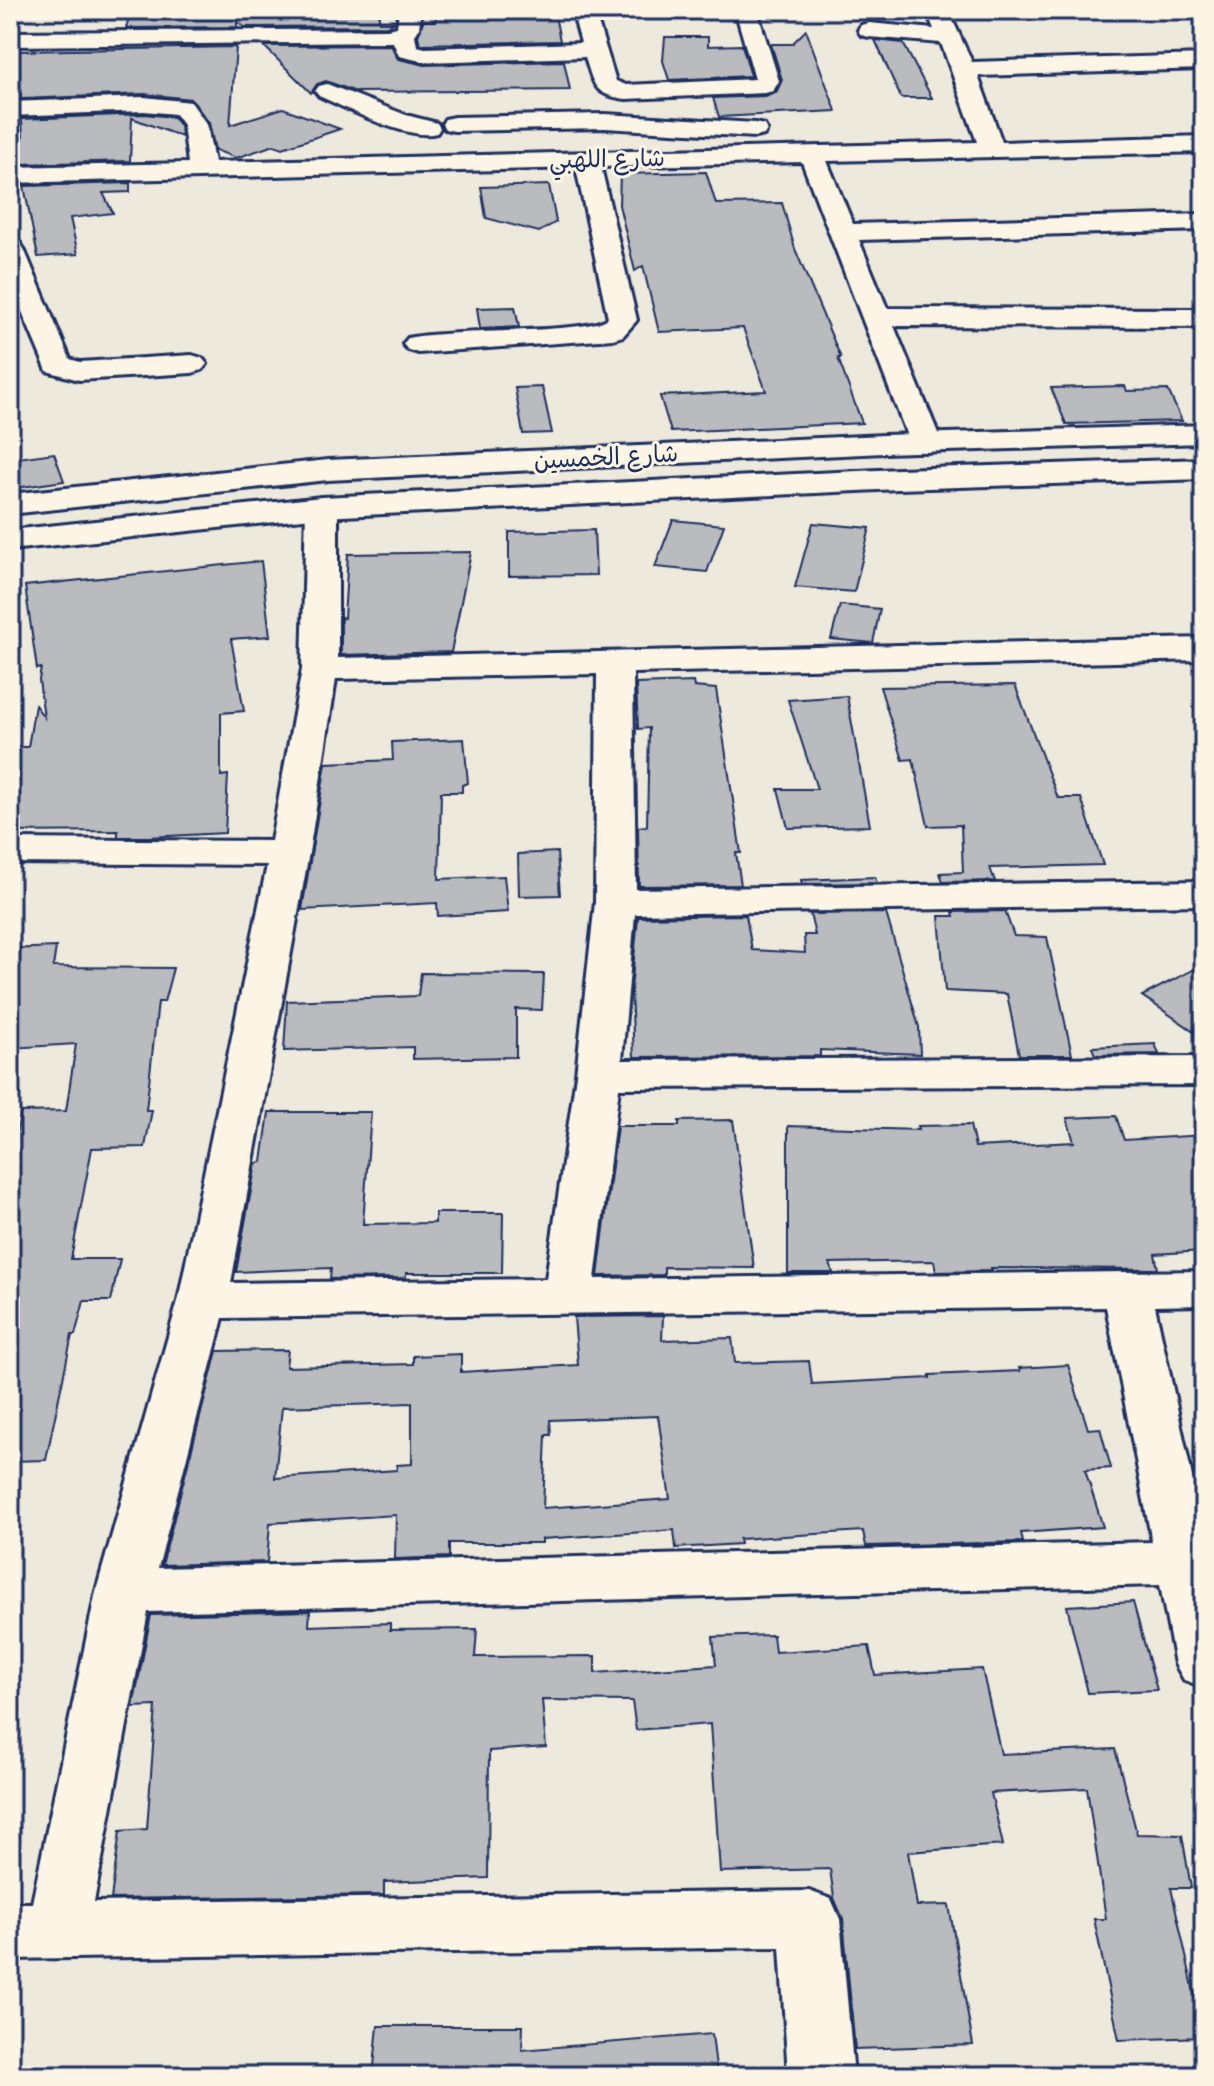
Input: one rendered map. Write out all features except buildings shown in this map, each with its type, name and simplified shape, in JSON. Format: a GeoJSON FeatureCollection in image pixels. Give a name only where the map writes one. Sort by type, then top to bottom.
{"type":"FeatureCollection","features":[{"type":"Feature","properties":{"kind":"street"},"geometry":{"type":"LineString","coordinates":[[206,36],[209,10]]}},
{"type":"Feature","properties":{"kind":"street"},"geometry":{"type":"LineString","coordinates":[[10,39],[403,33],[408,29],[410,10]]}},
{"type":"Feature","properties":{"kind":"street"},"geometry":{"type":"LineString","coordinates":[[583,10],[605,84],[612,90],[765,86],[767,81],[746,10]]}},
{"type":"Feature","properties":{"kind":"street"},"geometry":{"type":"LineString","coordinates":[[937,10],[964,69],[990,143],[1038,136],[1041,134],[1037,126],[1043,125],[1176,123]]}},
{"type":"Feature","properties":{"kind":"street"},"geometry":{"type":"LineString","coordinates":[[869,30],[948,37]]}},
{"type":"Feature","properties":{"kind":"street"},"geometry":{"type":"LineString","coordinates":[[403,33],[407,51],[425,55],[595,50]]}},
{"type":"Feature","properties":{"kind":"street"},"geometry":{"type":"LineString","coordinates":[[964,69],[1204,62]]}},
{"type":"Feature","properties":{"kind":"street"},"geometry":{"type":"LineString","coordinates":[[327,91],[397,120],[428,128],[454,124],[605,121],[778,130]]}},
{"type":"Feature","properties":{"kind":"street"},"geometry":{"type":"LineString","coordinates":[[454,124],[492,103]]}},
{"type":"Feature","properties":{"kind":"street"},"geometry":{"type":"LineString","coordinates":[[10,109],[144,104],[182,107],[195,125],[202,168]]}},
{"type":"Feature","properties":{"kind":"street"},"geometry":{"type":"LineString","coordinates":[[428,128],[430,163]]}},
{"type":"Feature","properties":{"kind":"street","name":"شارع اللهبي"},"geometry":{"type":"LineString","coordinates":[[10,175],[812,155],[990,143],[1204,144]]}},
{"type":"Feature","properties":{"kind":"street"},"geometry":{"type":"LineString","coordinates":[[812,155],[926,443]]}},
{"type":"Feature","properties":{"kind":"street"},"geometry":{"type":"LineString","coordinates":[[418,344],[576,335],[613,330],[623,320],[587,160]]}},
{"type":"Feature","properties":{"kind":"street"},"geometry":{"type":"LineString","coordinates":[[842,232],[1204,222]]}},
{"type":"Feature","properties":{"kind":"street"},"geometry":{"type":"LineString","coordinates":[[10,249],[58,365],[79,371],[192,364]]}},
{"type":"Feature","properties":{"kind":"street"},"geometry":{"type":"LineString","coordinates":[[876,317],[1204,318]]}},
{"type":"Feature","properties":{"kind":"street","name":"شارع الخمسين"},"geometry":{"type":"LineString","coordinates":[[10,504],[328,470],[884,444],[1204,434]]}},
{"type":"Feature","properties":{"kind":"street"},"geometry":{"type":"LineString","coordinates":[[884,444],[899,479]]}},
{"type":"Feature","properties":{"kind":"street"},"geometry":{"type":"LineString","coordinates":[[726,452],[737,487]]}},
{"type":"Feature","properties":{"kind":"street","name":"شارع الخمسين"},"geometry":{"type":"LineString","coordinates":[[10,540],[322,507],[899,479],[1204,469]]}},
{"type":"Feature","properties":{"kind":"street"},"geometry":{"type":"LineString","coordinates":[[322,507],[320,669],[289,853],[203,1301],[34,1930],[809,1919],[821,2076]]}},
{"type":"Feature","properties":{"kind":"street"},"geometry":{"type":"LineString","coordinates":[[320,669],[1204,649]]}},
{"type":"Feature","properties":{"kind":"street"},"geometry":{"type":"LineString","coordinates":[[568,1296],[598,1074],[616,902],[615,660]]}},
{"type":"Feature","properties":{"kind":"street"},"geometry":{"type":"LineString","coordinates":[[10,851],[289,853]]}},
{"type":"Feature","properties":{"kind":"street"},"geometry":{"type":"LineString","coordinates":[[616,902],[1204,893]]}},
{"type":"Feature","properties":{"kind":"street"},"geometry":{"type":"LineString","coordinates":[[598,1074],[1204,1071]]}},
{"type":"Feature","properties":{"kind":"street"},"geometry":{"type":"LineString","coordinates":[[203,1301],[1204,1288]]}},
{"type":"Feature","properties":{"kind":"street"},"geometry":{"type":"LineString","coordinates":[[1127,1289],[1204,1664]]}},
{"type":"Feature","properties":{"kind":"street"},"geometry":{"type":"LineString","coordinates":[[124,1591],[1183,1563]]}}]}
